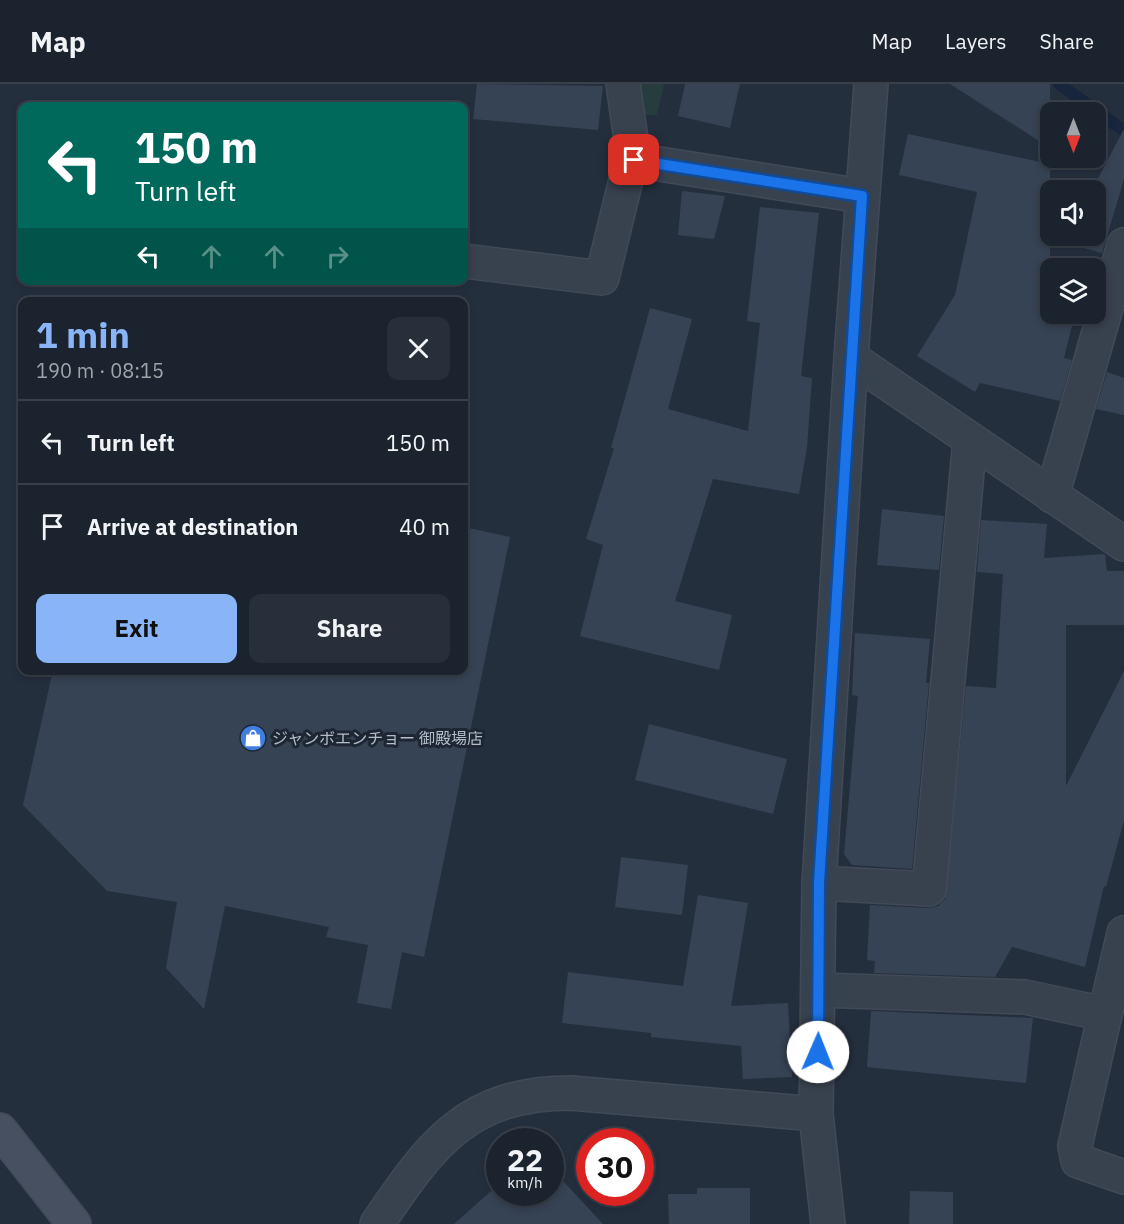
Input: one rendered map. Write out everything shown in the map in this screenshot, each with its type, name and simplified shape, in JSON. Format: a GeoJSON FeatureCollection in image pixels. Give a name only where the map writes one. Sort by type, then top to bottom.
{"type":"FeatureCollection","features":[{"type":"Feature","properties":{"kind":"main road"},"geometry":{"type":"LineString","coordinates":[[0,1130],[74,1224]]}},
{"type":"Feature","properties":{"kind":"street"},"geometry":{"type":"LineString","coordinates":[[623,84],[634,160],[862,196]]}},
{"type":"Feature","properties":{"kind":"street"},"geometry":{"type":"LineString","coordinates":[[828,1224],[816,1114],[819,883],[851,358],[871,84]]}},
{"type":"Feature","properties":{"kind":"street"},"geometry":{"type":"LineString","coordinates":[[468,261],[602,278],[633,151]]}},
{"type":"Feature","properties":{"kind":"street"},"geometry":{"type":"LineString","coordinates":[[1052,496],[1124,245]]}},
{"type":"Feature","properties":{"kind":"street"},"geometry":{"type":"LineString","coordinates":[[851,358],[1124,544]]}},
{"type":"Feature","properties":{"kind":"street"},"geometry":{"type":"LineString","coordinates":[[819,883],[929,889],[970,439]]}},
{"type":"Feature","properties":{"kind":"street"},"geometry":{"type":"LineString","coordinates":[[1124,933],[1075,1146],[1078,1161],[1124,1177]]}},
{"type":"Feature","properties":{"kind":"street"},"geometry":{"type":"LineString","coordinates":[[819,990],[1025,997],[1105,1014]]}},
{"type":"Feature","properties":{"kind":"street"},"geometry":{"type":"LineString","coordinates":[[377,1224],[416,1166],[454,1128],[488,1107],[536,1093],[571,1093],[816,1114]]}},
{"type":"Feature","properties":{"kind":"green space"},"geometry":{"type":"Polygon","coordinates":[[[637,84],[664,84],[657,115],[638,115],[637,84]]]}},
{"type":"Feature","properties":{"kind":"building"},"geometry":{"type":"Polygon","coordinates":[[[477,84],[603,86],[598,130],[473,119],[477,84]]]}},
{"type":"Feature","properties":{"kind":"building"},"geometry":{"type":"Polygon","coordinates":[[[685,84],[740,84],[730,128],[678,116],[685,84]]]}},
{"type":"Feature","properties":{"kind":"building"},"geometry":{"type":"Polygon","coordinates":[[[950,84],[1050,84],[1050,102],[1040,102],[1040,142],[950,84]]]}},
{"type":"Feature","properties":{"kind":"building"},"geometry":{"type":"Polygon","coordinates":[[[1124,129],[1124,179],[1106,240],[1106,180],[1097,180],[1104,168],[1106,168],[1106,163],[1124,129]]]}},
{"type":"Feature","properties":{"kind":"building"},"geometry":{"type":"Polygon","coordinates":[[[908,134],[1040,162],[1040,168],[1050,168],[1050,180],[1040,180],[1040,246],[1050,246],[1050,258],[1040,258],[1040,324],[1072,324],[1064,358],[1072,360],[1060,401],[980,383],[975,392],[917,356],[955,295],[977,192],[899,175],[908,134]]]}},
{"type":"Feature","properties":{"kind":"building"},"geometry":{"type":"Polygon","coordinates":[[[682,191],[725,196],[714,239],[678,235],[682,191]]]}},
{"type":"Feature","properties":{"kind":"building"},"geometry":{"type":"Polygon","coordinates":[[[760,207],[819,213],[801,376],[812,378],[807,448],[799,494],[713,479],[675,601],[732,615],[719,670],[580,636],[603,545],[586,539],[614,448],[611,448],[650,308],[692,319],[668,409],[748,431],[760,323],[747,321],[760,207]]]}},
{"type":"Feature","properties":{"kind":"building"},"geometry":{"type":"Polygon","coordinates":[[[1076,246],[1104,246],[1102,253],[1076,246]]]}},
{"type":"Feature","properties":{"kind":"building"},"geometry":{"type":"Polygon","coordinates":[[[1107,372],[1124,378],[1124,415],[1096,409],[1107,372]]]}},
{"type":"Feature","properties":{"kind":"building"},"geometry":{"type":"Polygon","coordinates":[[[882,509],[944,516],[939,570],[877,565],[882,509]]]}},
{"type":"Feature","properties":{"kind":"building"},"geometry":{"type":"Polygon","coordinates":[[[981,520],[1047,524],[1044,558],[1105,554],[1107,571],[1124,571],[1124,625],[1066,625],[1066,786],[1124,671],[1124,820],[1106,887],[1104,886],[1085,967],[1012,947],[995,977],[874,973],[875,961],[867,960],[870,905],[928,908],[938,906],[945,899],[966,686],[996,688],[1003,574],[977,572],[981,520]]]}},
{"type":"Feature","properties":{"kind":"building","name":"ジャンボエンチョー 御殿場店"},"geometry":{"type":"Polygon","coordinates":[[[468,528],[510,537],[424,957],[402,952],[391,1009],[357,1003],[368,945],[326,937],[329,927],[225,906],[204,1009],[166,968],[177,902],[107,891],[23,805],[52,675],[468,675],[468,528]]]}},
{"type":"Feature","properties":{"kind":"building"},"geometry":{"type":"Polygon","coordinates":[[[855,633],[930,639],[926,683],[929,683],[912,869],[852,865],[844,854],[858,696],[852,695],[855,633]]]}},
{"type":"Feature","properties":{"kind":"building"},"geometry":{"type":"Polygon","coordinates":[[[649,724],[787,759],[773,814],[635,780],[649,724]]]}},
{"type":"Feature","properties":{"kind":"building"},"geometry":{"type":"Polygon","coordinates":[[[621,857],[688,865],[682,915],[615,907],[621,857]]]}},
{"type":"Feature","properties":{"kind":"building"},"geometry":{"type":"Polygon","coordinates":[[[698,895],[748,903],[731,1006],[788,1003],[792,1077],[743,1079],[741,1046],[651,1037],[651,1033],[562,1023],[568,972],[683,986],[698,895]]]}},
{"type":"Feature","properties":{"kind":"building"},"geometry":{"type":"Polygon","coordinates":[[[871,1011],[1033,1018],[1026,1083],[867,1067],[871,1011]]]}},
{"type":"Feature","properties":{"kind":"building"},"geometry":{"type":"Polygon","coordinates":[[[564,1182],[576,1195],[576,1206],[586,1206],[603,1224],[454,1224],[486,1195],[486,1206],[564,1206],[564,1182]]]}},
{"type":"Feature","properties":{"kind":"building"},"geometry":{"type":"Polygon","coordinates":[[[697,1188],[750,1188],[750,1224],[669,1224],[668,1194],[697,1194],[697,1188]]]}},
{"type":"Feature","properties":{"kind":"building"},"geometry":{"type":"Polygon","coordinates":[[[910,1191],[953,1192],[953,1224],[909,1224],[910,1191]]]}},
{"type":"Feature","properties":{"kind":"waterway"},"geometry":{"type":"LineString","coordinates":[[1059,84],[1124,131]]}},
{"type":"Feature","properties":{"kind":"place","name":"ジャンボエンチョー 御殿場店"},"geometry":{"type":"Point","coordinates":[253,738]}},
{"type":"Feature","properties":{"kind":"route"},"geometry":{"type":"LineString","coordinates":[[634,160],[862,196],[819,883],[818,1052]]}}]}
